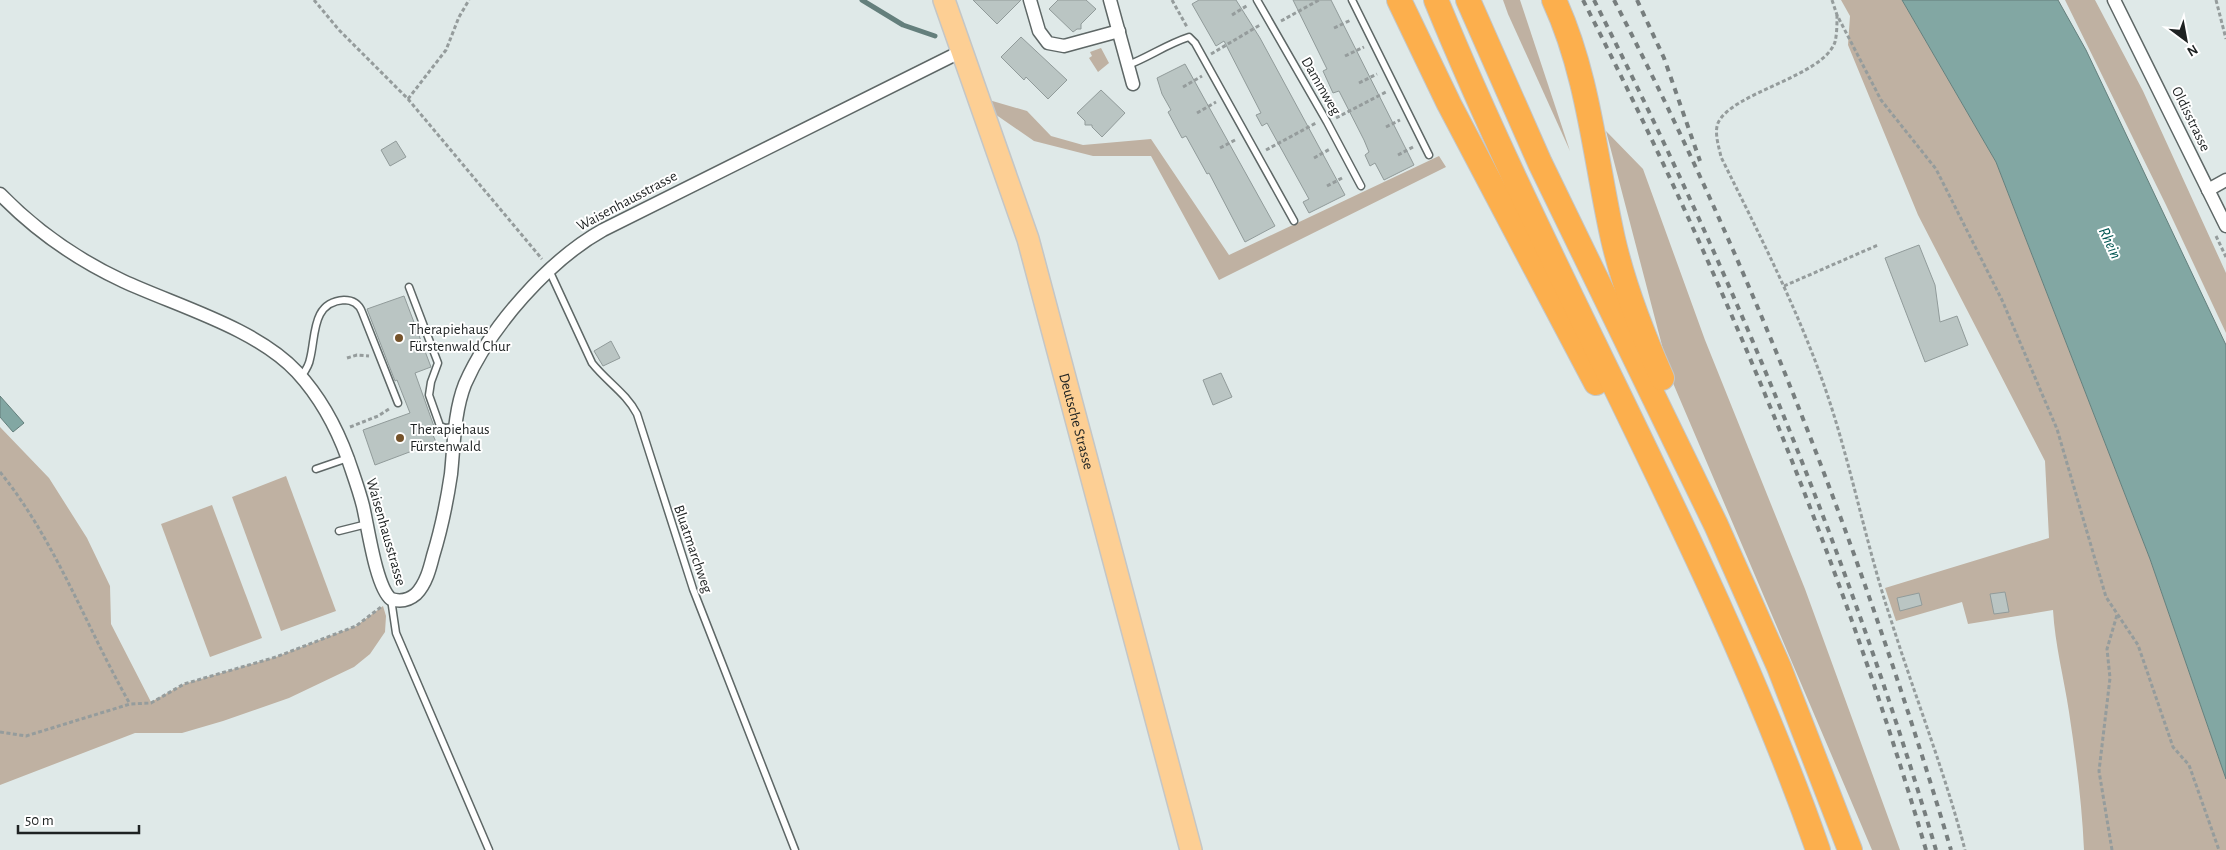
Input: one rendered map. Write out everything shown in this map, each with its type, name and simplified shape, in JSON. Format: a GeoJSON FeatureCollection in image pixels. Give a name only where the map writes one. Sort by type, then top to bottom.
{"type":"FeatureCollection","features":[{"type":"Feature","properties":{"kind":"highway"},"geometry":{"type":"LineString","coordinates":[[1399,0],[1449,104],[1641,471],[1710,583]]}},
{"type":"Feature","properties":{"kind":"highway"},"geometry":{"type":"LineString","coordinates":[[1436,0],[1516,182],[1710,583],[1772,726],[1818,850]]}},
{"type":"Feature","properties":{"kind":"highway"},"geometry":{"type":"LineString","coordinates":[[1468,0],[1563,212],[1716,525],[1780,667],[1850,850]]}},
{"type":"Feature","properties":{"kind":"highway"},"geometry":{"type":"LineString","coordinates":[[1554,0],[1579,71],[1622,270],[1642,334],[1687,433],[1716,525]]}},
{"type":"Feature","properties":{"kind":"main road","name":"Deutsche Strasse"},"geometry":{"type":"LineString","coordinates":[[944,0],[1028,238],[1191,850]]}},
{"type":"Feature","properties":{"kind":"street"},"geometry":{"type":"LineString","coordinates":[[1030,0],[1038,30],[1042,38],[1048,43],[1064,46],[1119,32]]}},
{"type":"Feature","properties":{"kind":"street"},"geometry":{"type":"LineString","coordinates":[[1110,0],[1133,84]]}},
{"type":"Feature","properties":{"kind":"street","name":"Oldisstrasse"},"geometry":{"type":"LineString","coordinates":[[2114,0],[2226,226]]}},
{"type":"Feature","properties":{"kind":"street","name":"Waisenhausstrasse"},"geometry":{"type":"LineString","coordinates":[[0,194],[14,208],[66,250],[122,280],[255,340],[281,357],[301,377],[330,415],[348,458],[382,586],[392,599],[403,600],[416,594],[431,564],[450,476],[458,408],[465,384],[482,353],[507,317],[549,270],[576,246],[603,230],[962,51]]}},
{"type":"Feature","properties":{"kind":"street"},"geometry":{"type":"LineString","coordinates":[[2208,190],[2226,180]]}},
{"type":"Feature","properties":{"kind":"lane","name":"Dammweg"},"geometry":{"type":"LineString","coordinates":[[1257,0],[1326,120],[1361,186]]}},
{"type":"Feature","properties":{"kind":"lane"},"geometry":{"type":"LineString","coordinates":[[1352,0],[1429,154]]}},
{"type":"Feature","properties":{"kind":"lane"},"geometry":{"type":"LineString","coordinates":[[1128,65],[1189,37],[1204,58],[1294,221]]}},
{"type":"Feature","properties":{"kind":"lane","name":"Bluatmarchweg"},"geometry":{"type":"LineString","coordinates":[[549,270],[592,363],[600,374],[630,401],[637,414],[693,589],[795,850]]}},
{"type":"Feature","properties":{"kind":"lane"},"geometry":{"type":"LineString","coordinates":[[409,287],[438,363],[431,382],[430,400],[440,426],[445,428],[456,427]]}},
{"type":"Feature","properties":{"kind":"lane"},"geometry":{"type":"LineString","coordinates":[[301,377],[311,358],[318,316],[327,305],[345,300],[360,306],[398,403]]}},
{"type":"Feature","properties":{"kind":"lane"},"geometry":{"type":"LineString","coordinates":[[316,469],[348,458]]}},
{"type":"Feature","properties":{"kind":"lane"},"geometry":{"type":"LineString","coordinates":[[338,531],[367,524]]}},
{"type":"Feature","properties":{"kind":"lane"},"geometry":{"type":"LineString","coordinates":[[392,599],[396,633],[489,850]]}},
{"type":"Feature","properties":{"kind":"path"},"geometry":{"type":"LineString","coordinates":[[314,0],[345,37],[408,99],[534,249],[549,270]]}},
{"type":"Feature","properties":{"kind":"path"},"geometry":{"type":"LineString","coordinates":[[408,99],[446,50],[459,17],[469,0]]}},
{"type":"Feature","properties":{"kind":"path"},"geometry":{"type":"LineString","coordinates":[[1172,0],[1185,22],[1189,31],[1189,37]]}},
{"type":"Feature","properties":{"kind":"path"},"geometry":{"type":"LineString","coordinates":[[1232,15],[1257,0]]}},
{"type":"Feature","properties":{"kind":"path"},"geometry":{"type":"LineString","coordinates":[[1273,26],[1320,0]]}},
{"type":"Feature","properties":{"kind":"path"},"geometry":{"type":"LineString","coordinates":[[1832,0],[1837,15],[1881,100],[1936,169],[2002,300],[2057,429],[2106,597],[2138,645],[2173,747],[2190,765],[2219,850]]}},
{"type":"Feature","properties":{"kind":"path"},"geometry":{"type":"LineString","coordinates":[[2216,0],[2226,39]]}},
{"type":"Feature","properties":{"kind":"path"},"geometry":{"type":"LineString","coordinates":[[1334,28],[1360,15]]}},
{"type":"Feature","properties":{"kind":"path"},"geometry":{"type":"LineString","coordinates":[[1837,15],[1835,43],[1827,54],[1813,65],[1732,108],[1718,123],[1717,140],[1721,157],[1784,286],[1804,333],[1832,409],[1890,620],[1928,730],[1966,850]]}},
{"type":"Feature","properties":{"kind":"path"},"geometry":{"type":"LineString","coordinates":[[1204,58],[1269,19]]}},
{"type":"Feature","properties":{"kind":"path"},"geometry":{"type":"LineString","coordinates":[[1345,56],[1373,42]]}},
{"type":"Feature","properties":{"kind":"path"},"geometry":{"type":"LineString","coordinates":[[1359,84],[1387,70]]}},
{"type":"Feature","properties":{"kind":"path"},"geometry":{"type":"LineString","coordinates":[[1183,87],[1211,71]]}},
{"type":"Feature","properties":{"kind":"path"},"geometry":{"type":"LineString","coordinates":[[1257,154],[1395,88]]}},
{"type":"Feature","properties":{"kind":"path"},"geometry":{"type":"LineString","coordinates":[[1197,112],[1225,97]]}},
{"type":"Feature","properties":{"kind":"path"},"geometry":{"type":"LineString","coordinates":[[1220,148],[1246,134]]}},
{"type":"Feature","properties":{"kind":"path"},"geometry":{"type":"LineString","coordinates":[[1398,155],[1423,142]]}},
{"type":"Feature","properties":{"kind":"path"},"geometry":{"type":"LineString","coordinates":[[1314,158],[1339,144]]}},
{"type":"Feature","properties":{"kind":"path"},"geometry":{"type":"LineString","coordinates":[[1327,186],[1354,172]]}},
{"type":"Feature","properties":{"kind":"path"},"geometry":{"type":"LineString","coordinates":[[1784,286],[1878,245]]}},
{"type":"Feature","properties":{"kind":"path"},"geometry":{"type":"LineString","coordinates":[[347,358],[357,355],[380,356]]}},
{"type":"Feature","properties":{"kind":"path"},"geometry":{"type":"LineString","coordinates":[[344,430],[378,416],[398,403]]}},
{"type":"Feature","properties":{"kind":"path"},"geometry":{"type":"LineString","coordinates":[[0,472],[55,554],[96,642],[130,704]]}},
{"type":"Feature","properties":{"kind":"path"},"geometry":{"type":"LineString","coordinates":[[0,732],[26,736],[130,704],[151,702],[184,684],[276,657],[356,626],[392,599]]}},
{"type":"Feature","properties":{"kind":"path"},"geometry":{"type":"LineString","coordinates":[[2112,850],[2099,771],[2110,678],[2107,648],[2118,614]]}},
{"type":"Feature","properties":{"kind":"shaded area"},"geometry":{"type":"Polygon","coordinates":[[[1503,0],[1520,0],[1570,151],[1508,14],[1503,0]]]}},
{"type":"Feature","properties":{"kind":"shaded area"},"geometry":{"type":"Polygon","coordinates":[[[1841,0],[1902,0],[1996,162],[2150,559],[2226,779],[2226,850],[2084,850],[2076,764],[2053,610],[1968,624],[1962,602],[1896,621],[1885,588],[2049,538],[2045,461],[1918,215],[1848,45],[1850,16],[1841,0]]]}},
{"type":"Feature","properties":{"kind":"shaded area"},"geometry":{"type":"Polygon","coordinates":[[[2065,0],[2095,0],[2143,91],[2226,273],[2226,333],[2166,205],[2065,0]]]}},
{"type":"Feature","properties":{"kind":"shaded area"},"geometry":{"type":"Polygon","coordinates":[[[1101,48],[1109,63],[1098,72],[1089,58],[1092,56],[1090,52],[1101,48]]]}},
{"type":"Feature","properties":{"kind":"shaded area"},"geometry":{"type":"Polygon","coordinates":[[[989,100],[1027,111],[1051,136],[1083,145],[1151,139],[1229,255],[1439,156],[1446,167],[1219,280],[1151,156],[1093,156],[1034,141],[992,112],[989,100]]]}},
{"type":"Feature","properties":{"kind":"shaded area"},"geometry":{"type":"Polygon","coordinates":[[[1606,131],[1643,169],[1705,340],[1805,589],[1900,850],[1872,850],[1670,376],[1606,131]]]}},
{"type":"Feature","properties":{"kind":"shaded area"},"geometry":{"type":"Polygon","coordinates":[[[0,427],[49,478],[87,538],[110,586],[111,624],[151,702],[184,684],[276,657],[356,626],[383,606],[386,616],[385,632],[370,654],[354,667],[289,698],[182,733],[135,733],[0,785],[0,427]]]}},
{"type":"Feature","properties":{"kind":"shaded area"},"geometry":{"type":"Polygon","coordinates":[[[286,476],[336,611],[281,631],[232,497],[286,476]]]}},
{"type":"Feature","properties":{"kind":"shaded area"},"geometry":{"type":"Polygon","coordinates":[[[212,505],[262,638],[210,657],[161,524],[212,505]]]}},
{"type":"Feature","properties":{"kind":"water","name":"Rhein"},"geometry":{"type":"Polygon","coordinates":[[[1902,0],[2058,0],[2086,50],[2226,345],[2226,779],[2150,559],[1996,162],[1902,0]]]}},
{"type":"Feature","properties":{"kind":"water"},"geometry":{"type":"Polygon","coordinates":[[[0,396],[24,423],[13,432],[0,417],[0,396]]]}},
{"type":"Feature","properties":{"kind":"building"},"geometry":{"type":"Polygon","coordinates":[[[973,0],[1021,0],[997,24],[973,0]]]}},
{"type":"Feature","properties":{"kind":"building"},"geometry":{"type":"Polygon","coordinates":[[[1058,0],[1086,0],[1096,9],[1081,24],[1081,29],[1073,32],[1049,9],[1058,0]]]}},
{"type":"Feature","properties":{"kind":"building"},"geometry":{"type":"Polygon","coordinates":[[[1199,0],[1236,0],[1260,38],[1345,195],[1309,213],[1303,202],[1309,199],[1267,123],[1262,126],[1256,115],[1261,113],[1224,41],[1216,46],[1192,4],[1199,0]]]}},
{"type":"Feature","properties":{"kind":"building"},"geometry":{"type":"Polygon","coordinates":[[[1293,0],[1331,0],[1414,165],[1384,180],[1375,163],[1370,166],[1365,155],[1369,152],[1364,140],[1339,91],[1333,93],[1323,71],[1327,69],[1293,0]]]}},
{"type":"Feature","properties":{"kind":"building"},"geometry":{"type":"Polygon","coordinates":[[[1021,37],[1067,80],[1048,99],[1026,77],[1024,80],[1001,57],[1021,37]]]}},
{"type":"Feature","properties":{"kind":"building"},"geometry":{"type":"Polygon","coordinates":[[[1185,64],[1275,226],[1245,242],[1209,173],[1207,174],[1186,136],[1182,138],[1168,112],[1171,110],[1162,94],[1157,78],[1185,64]]]}},
{"type":"Feature","properties":{"kind":"building"},"geometry":{"type":"Polygon","coordinates":[[[1101,90],[1125,113],[1102,137],[1092,125],[1085,125],[1085,121],[1077,113],[1101,90]]]}},
{"type":"Feature","properties":{"kind":"building"},"geometry":{"type":"Polygon","coordinates":[[[396,141],[406,157],[390,166],[381,150],[396,141]]]}},
{"type":"Feature","properties":{"kind":"building"},"geometry":{"type":"Polygon","coordinates":[[[1919,245],[1935,285],[1940,322],[1957,316],[1968,345],[1925,362],[1885,258],[1919,245]]]}},
{"type":"Feature","properties":{"kind":"building"},"geometry":{"type":"Polygon","coordinates":[[[404,296],[431,367],[415,373],[436,432],[432,433],[436,442],[375,465],[363,430],[410,413],[397,380],[395,381],[367,309],[404,296]]]}},
{"type":"Feature","properties":{"kind":"building"},"geometry":{"type":"Polygon","coordinates":[[[611,341],[620,358],[603,366],[594,351],[611,341]]]}},
{"type":"Feature","properties":{"kind":"building"},"geometry":{"type":"Polygon","coordinates":[[[1221,373],[1232,397],[1213,405],[1203,380],[1221,373]]]}},
{"type":"Feature","properties":{"kind":"building"},"geometry":{"type":"Polygon","coordinates":[[[2005,592],[2009,612],[1994,614],[1990,594],[2005,592]]]}},
{"type":"Feature","properties":{"kind":"building"},"geometry":{"type":"Polygon","coordinates":[[[1919,593],[1922,605],[1900,611],[1897,598],[1919,593]]]}},
{"type":"Feature","properties":{"kind":"waterway"},"geometry":{"type":"LineString","coordinates":[[862,0],[903,25],[935,36]]}},
{"type":"Feature","properties":{"kind":"railway"},"geometry":{"type":"LineString","coordinates":[[1583,0],[1683,207],[1730,311],[1774,417],[1856,632],[1926,850]]}},
{"type":"Feature","properties":{"kind":"railway"},"geometry":{"type":"LineString","coordinates":[[1594,0],[1645,103],[1693,207],[1740,311],[1784,417],[1826,524],[1865,632],[1902,740],[1936,850]]}},
{"type":"Feature","properties":{"kind":"railway"},"geometry":{"type":"LineString","coordinates":[[1614,0],[1665,102],[1713,206],[1759,311],[1802,417],[1843,524],[1881,632],[1951,850]]}},
{"type":"Feature","properties":{"kind":"railway"},"geometry":{"type":"LineString","coordinates":[[1637,0],[1664,58],[1700,161]]}},
{"type":"Feature","properties":{"kind":"place","name":"Therapiehaus Fürstenwald Chur"},"geometry":{"type":"Point","coordinates":[399,338]}},
{"type":"Feature","properties":{"kind":"place","name":"Therapiehaus Fürstenwald"},"geometry":{"type":"Point","coordinates":[400,438]}}]}
